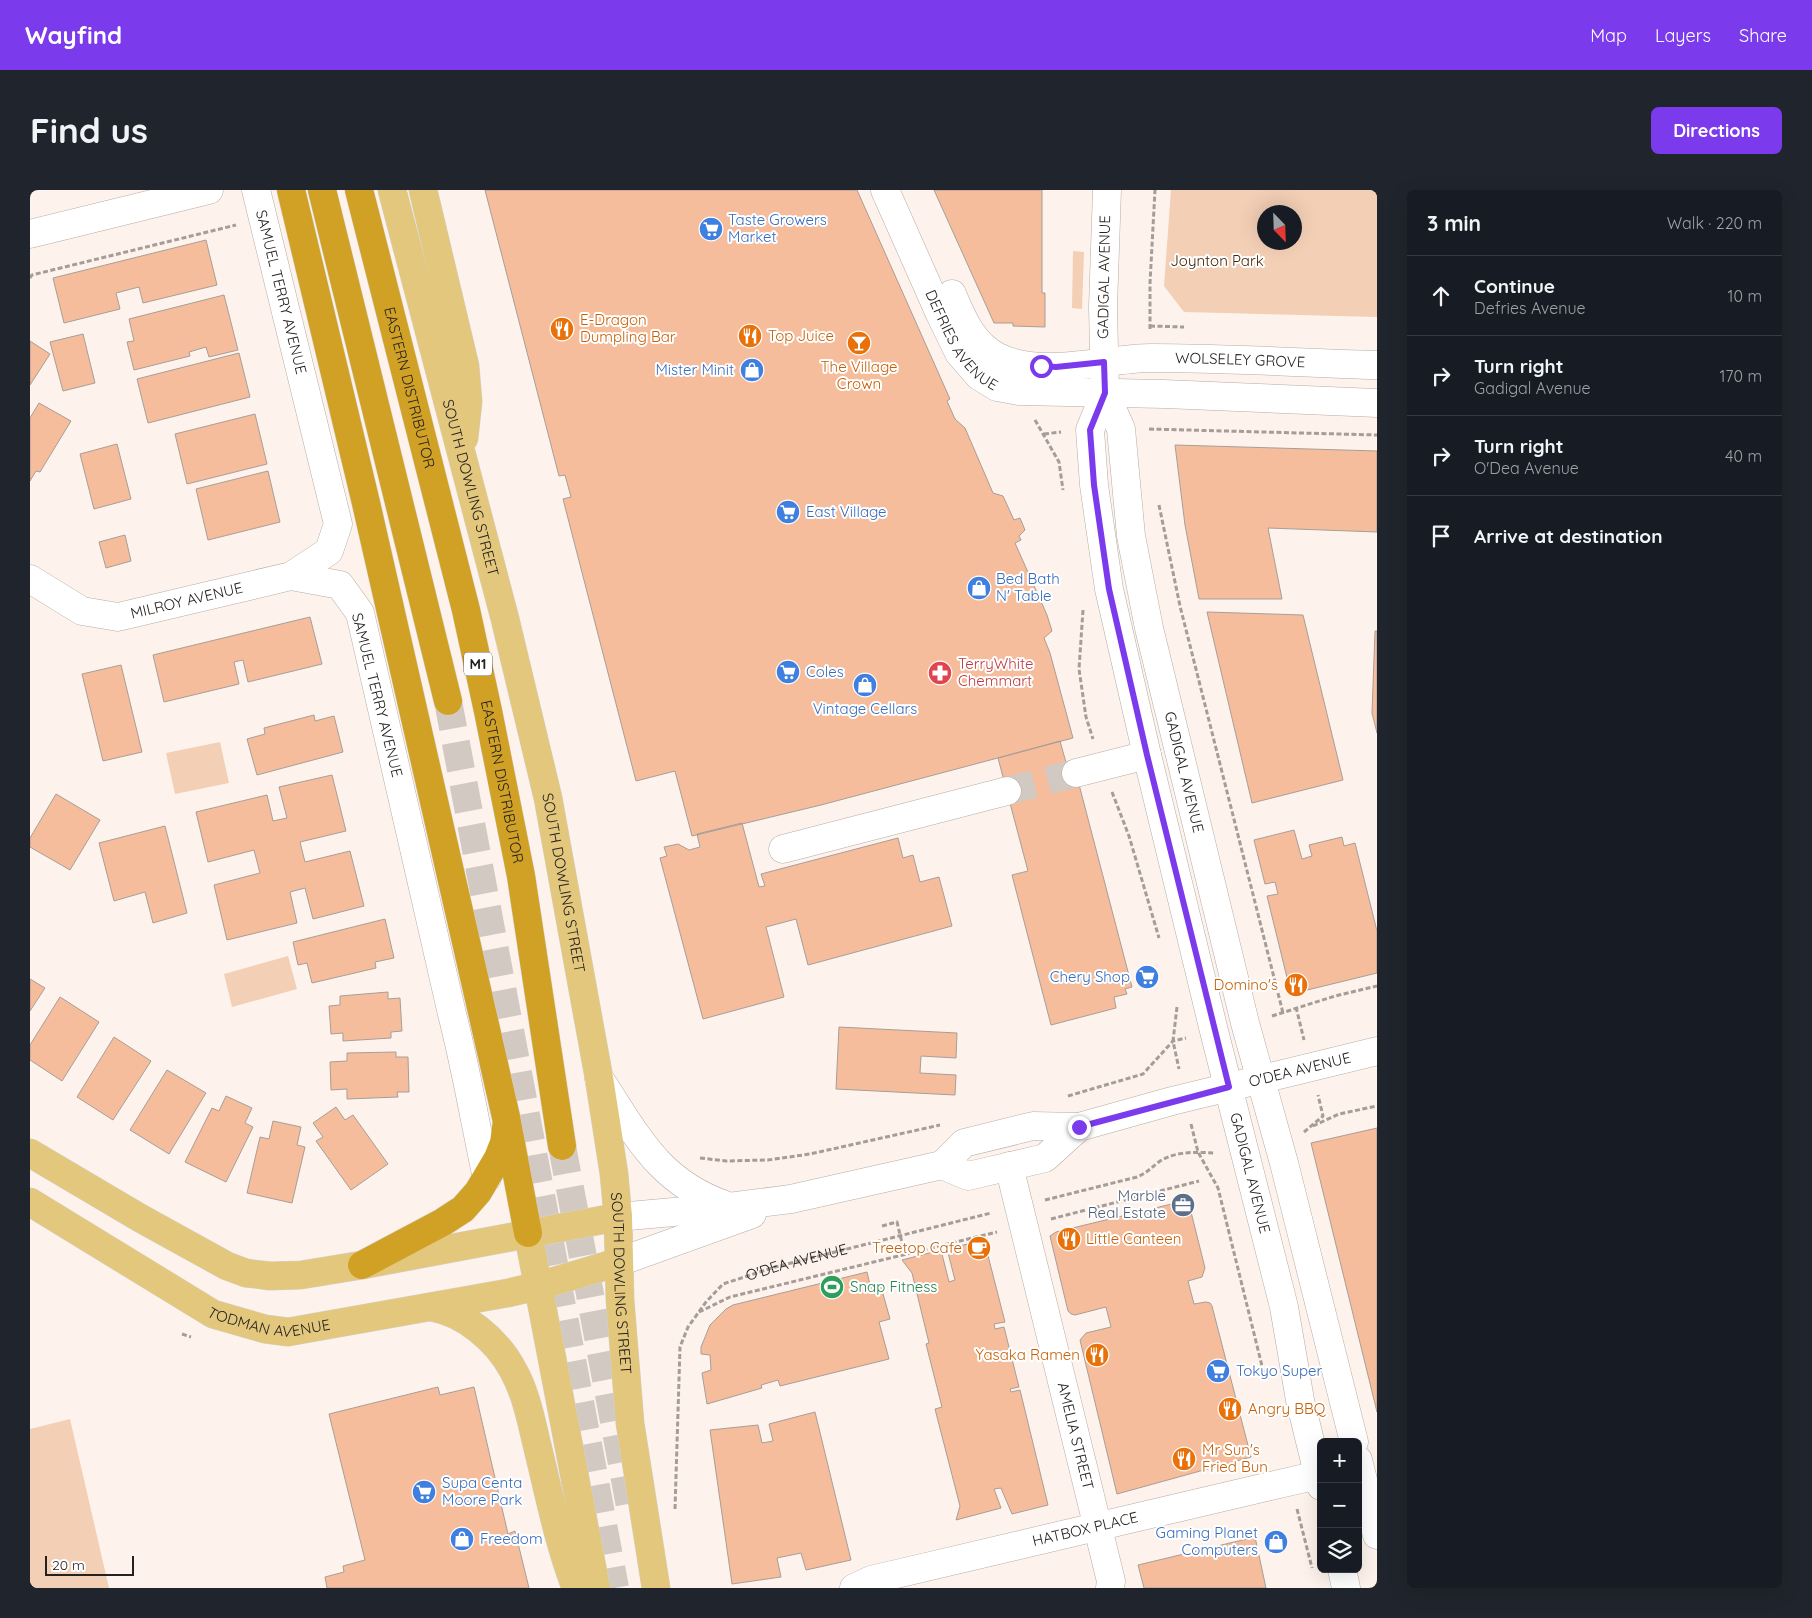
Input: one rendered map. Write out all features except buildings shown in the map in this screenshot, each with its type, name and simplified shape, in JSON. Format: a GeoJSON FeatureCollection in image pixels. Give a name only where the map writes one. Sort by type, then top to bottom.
{"type":"FeatureCollection","features":[{"type":"Feature","properties":{"kind":"highway"},"geometry":{"type":"LineString","coordinates":[[291,190],[368,512],[506,1117],[528,1234]]}},
{"type":"Feature","properties":{"kind":"highway","name":"M1"},"geometry":{"type":"LineString","coordinates":[[322,190],[448,701]]}},
{"type":"Feature","properties":{"kind":"highway","name":"EASTERN DISTRIBUTOR"},"geometry":{"type":"LineString","coordinates":[[359,190],[466,610],[490,720],[521,876],[562,1146]]}},
{"type":"Feature","properties":{"kind":"highway"},"geometry":{"type":"LineString","coordinates":[[362,1265],[457,1214],[478,1192],[487,1178],[504,1143],[506,1117]]}},
{"type":"Feature","properties":{"kind":"main road","name":"SOUTH DOWLING STREET"},"geometry":{"type":"LineString","coordinates":[[392,190],[505,619],[548,798],[600,1078],[614,1174],[630,1423],[656,1588]]}},
{"type":"Feature","properties":{"kind":"main road"},"geometry":{"type":"LineString","coordinates":[[423,190],[465,366],[468,402],[462,454]]}},
{"type":"Feature","properties":{"kind":"main road"},"geometry":{"type":"LineString","coordinates":[[30,1153],[140,1218],[227,1266],[246,1273],[270,1276],[301,1275],[362,1265],[618,1217]]}},
{"type":"Feature","properties":{"kind":"main road","name":"TODMAN AVENUE"},"geometry":{"type":"LineString","coordinates":[[30,1202],[213,1314],[265,1329],[288,1332],[538,1286],[619,1262]]}},
{"type":"Feature","properties":{"kind":"main road"},"geometry":{"type":"LineString","coordinates":[[528,1234],[596,1588]]}},
{"type":"Feature","properties":{"kind":"main road"},"geometry":{"type":"LineString","coordinates":[[431,1307],[456,1315],[480,1332],[494,1343],[513,1369],[528,1406],[564,1554],[576,1588]]}},
{"type":"Feature","properties":{"kind":"street"},"geometry":{"type":"LineString","coordinates":[[30,234],[209,190]]}},
{"type":"Feature","properties":{"kind":"street","name":"SAMUEL TERRY AVENUE"},"geometry":{"type":"LineString","coordinates":[[256,190],[338,524],[329,550],[291,576]]}},
{"type":"Feature","properties":{"kind":"street","name":"DEFRIES AVENUE"},"geometry":{"type":"LineString","coordinates":[[885,190],[959,353],[979,376],[998,387],[1019,391],[1105,393]]}},
{"type":"Feature","properties":{"kind":"street","name":"DEFRIES AVENUE"},"geometry":{"type":"LineString","coordinates":[[906,190],[962,318],[974,337],[986,350],[1014,364],[1056,367],[1104,362]]}},
{"type":"Feature","properties":{"kind":"street","name":"GADIGAL AVENUE"},"geometry":{"type":"LineString","coordinates":[[1107,190],[1103,288],[1105,393],[1121,428],[1131,536],[1149,628],[1242,1014],[1284,1163],[1353,1438]]}},
{"type":"Feature","properties":{"kind":"street","name":"WOLSELEY GROVE"},"geometry":{"type":"LineString","coordinates":[[1104,362],[1151,358],[1377,365]]}},
{"type":"Feature","properties":{"kind":"street"},"geometry":{"type":"LineString","coordinates":[[1105,393],[1377,403]]}},
{"type":"Feature","properties":{"kind":"street","name":"GADIGAL AVENUE"},"geometry":{"type":"LineString","coordinates":[[1105,393],[1090,430],[1094,485],[1109,589],[1147,755],[1284,1307],[1300,1400],[1317,1472]]}},
{"type":"Feature","properties":{"kind":"street","name":"SAMUEL TERRY AVENUE"},"geometry":{"type":"LineString","coordinates":[[291,576],[340,585],[360,613],[463,1054],[474,1119],[487,1178]]}},
{"type":"Feature","properties":{"kind":"street","name":"MILROY AVENUE"},"geometry":{"type":"LineString","coordinates":[[30,580],[82,611],[118,617],[291,576]]}},
{"type":"Feature","properties":{"kind":"street"},"geometry":{"type":"LineString","coordinates":[[1076,773],[1147,755]]}},
{"type":"Feature","properties":{"kind":"street"},"geometry":{"type":"LineString","coordinates":[[783,849],[1007,791]]}},
{"type":"Feature","properties":{"kind":"street","name":"O'DEA AVENUE"},"geometry":{"type":"LineString","coordinates":[[1079,1127],[1046,1158],[968,1176],[942,1165],[964,1142],[1033,1126],[1079,1127],[1229,1087],[1377,1051]]}},
{"type":"Feature","properties":{"kind":"street"},"geometry":{"type":"LineString","coordinates":[[600,1078],[648,1151],[666,1172],[692,1191],[729,1207]]}},
{"type":"Feature","properties":{"kind":"street"},"geometry":{"type":"LineString","coordinates":[[618,1217],[729,1207],[791,1199],[942,1165]]}},
{"type":"Feature","properties":{"kind":"street","name":"AMELIA STREET"},"geometry":{"type":"LineString","coordinates":[[1009,1166],[1111,1584]]}},
{"type":"Feature","properties":{"kind":"street"},"geometry":{"type":"LineString","coordinates":[[619,1262],[791,1199]]}},
{"type":"Feature","properties":{"kind":"street"},"geometry":{"type":"LineString","coordinates":[[1362,1476],[1377,1535]]}},
{"type":"Feature","properties":{"kind":"street","name":"HATBOX PLACE"},"geometry":{"type":"LineString","coordinates":[[854,1588],[870,1580],[1060,1534],[1317,1480]]}},
{"type":"Feature","properties":{"kind":"street"},"geometry":{"type":"LineString","coordinates":[[1343,1573],[1346,1588]]}},
{"type":"Feature","properties":{"kind":"path"},"geometry":{"type":"LineString","coordinates":[[1150,326],[1150,283],[1155,190]]}},
{"type":"Feature","properties":{"kind":"path"},"geometry":{"type":"LineString","coordinates":[[30,278],[32,275],[263,219]]}},
{"type":"Feature","properties":{"kind":"path"},"geometry":{"type":"LineString","coordinates":[[1151,438],[1151,429],[1377,435]]}},
{"type":"Feature","properties":{"kind":"path"},"geometry":{"type":"LineString","coordinates":[[1159,502],[1180,606],[1284,1013],[1296,1007],[1377,986]]}},
{"type":"Feature","properties":{"kind":"path"},"geometry":{"type":"LineString","coordinates":[[1296,1007],[1301,1030]]}},
{"type":"Feature","properties":{"kind":"path"},"geometry":{"type":"LineString","coordinates":[[1310,1127],[1339,1114],[1377,1106]]}},
{"type":"Feature","properties":{"kind":"path"},"geometry":{"type":"LineString","coordinates":[[1194,1138],[1198,1152],[1218,1188]]}},
{"type":"Feature","properties":{"kind":"path","name":"O'DEA AVENUE"},"geometry":{"type":"LineString","coordinates":[[675,1516],[680,1348],[688,1327],[706,1302],[723,1284],[776,1267],[900,1235],[1021,1216],[1146,1173],[1166,1158],[1198,1152],[1217,1153]]}},
{"type":"Feature","properties":{"kind":"path"},"geometry":{"type":"LineString","coordinates":[[695,1158],[726,1161],[768,1160]]}},
{"type":"Feature","properties":{"kind":"path"},"geometry":{"type":"LineString","coordinates":[[698,1313],[730,1297],[904,1255],[1021,1216],[1199,1182]]}},
{"type":"Feature","properties":{"kind":"path"},"geometry":{"type":"LineString","coordinates":[[882,1226],[897,1222],[904,1255]]}},
{"type":"Feature","properties":{"kind":"green space","name":"Joynton Park"},"geometry":{"type":"Polygon","coordinates":[[[1171,190],[1377,190],[1377,317],[1184,312],[1164,286],[1171,190]]]}},
{"type":"Feature","properties":{"kind":"green space"},"geometry":{"type":"Polygon","coordinates":[[[1073,251],[1084,252],[1082,309],[1072,308],[1073,251]]]}},
{"type":"Feature","properties":{"kind":"green space"},"geometry":{"type":"Polygon","coordinates":[[[220,742],[229,783],[175,794],[166,753],[220,742]]]}},
{"type":"Feature","properties":{"kind":"green space"},"geometry":{"type":"Polygon","coordinates":[[[288,956],[297,989],[232,1007],[224,974],[288,956]]]}},
{"type":"Feature","properties":{"kind":"green space"},"geometry":{"type":"Polygon","coordinates":[[[70,1419],[109,1588],[30,1588],[30,1429],[70,1419]]]}},
{"type":"Feature","properties":{"kind":"tunnel"},"geometry":{"type":"LineString","coordinates":[[448,701],[615,1588]]}},
{"type":"Feature","properties":{"kind":"tunnel"},"geometry":{"type":"LineString","coordinates":[[1007,791],[1076,773]]}},
{"type":"Feature","properties":{"kind":"tunnel"},"geometry":{"type":"LineString","coordinates":[[562,1146],[630,1506]]}},
{"type":"Feature","properties":{"kind":"place","name":"Taste Growers Market"},"geometry":{"type":"Point","coordinates":[711,229]}},
{"type":"Feature","properties":{"kind":"place","name":"E-Dragon Dumpling Bar"},"geometry":{"type":"Point","coordinates":[562,329]}},
{"type":"Feature","properties":{"kind":"place","name":"Top Juice"},"geometry":{"type":"Point","coordinates":[750,336]}},
{"type":"Feature","properties":{"kind":"place","name":"The Village Crown"},"geometry":{"type":"Point","coordinates":[859,343]}},
{"type":"Feature","properties":{"kind":"place","name":"Mister Minit"},"geometry":{"type":"Point","coordinates":[752,370]}},
{"type":"Feature","properties":{"kind":"place","name":"East Village"},"geometry":{"type":"Point","coordinates":[788,512]}},
{"type":"Feature","properties":{"kind":"place","name":"Bed Bath N' Table"},"geometry":{"type":"Point","coordinates":[979,588]}},
{"type":"Feature","properties":{"kind":"place","name":"Coles"},"geometry":{"type":"Point","coordinates":[788,672]}},
{"type":"Feature","properties":{"kind":"place","name":"TerryWhite Chemmart"},"geometry":{"type":"Point","coordinates":[940,673]}},
{"type":"Feature","properties":{"kind":"place","name":"Vintage Cellars"},"geometry":{"type":"Point","coordinates":[865,685]}},
{"type":"Feature","properties":{"kind":"place","name":"Chery Shop"},"geometry":{"type":"Point","coordinates":[1147,977]}},
{"type":"Feature","properties":{"kind":"place","name":"Domino's"},"geometry":{"type":"Point","coordinates":[1296,985]}},
{"type":"Feature","properties":{"kind":"place","name":"Marble Real Estate"},"geometry":{"type":"Point","coordinates":[1183,1205]}},
{"type":"Feature","properties":{"kind":"place","name":"Little Canteen"},"geometry":{"type":"Point","coordinates":[1069,1239]}},
{"type":"Feature","properties":{"kind":"place","name":"Treetop Cafe"},"geometry":{"type":"Point","coordinates":[979,1248]}},
{"type":"Feature","properties":{"kind":"place","name":"Snap Fitness"},"geometry":{"type":"Point","coordinates":[832,1287]}},
{"type":"Feature","properties":{"kind":"place","name":"Yasaka Ramen"},"geometry":{"type":"Point","coordinates":[1097,1355]}},
{"type":"Feature","properties":{"kind":"place","name":"Tokyo Super"},"geometry":{"type":"Point","coordinates":[1218,1371]}},
{"type":"Feature","properties":{"kind":"place","name":"Angry BBQ"},"geometry":{"type":"Point","coordinates":[1230,1409]}},
{"type":"Feature","properties":{"kind":"place","name":"Mr Sun's Fried Bun"},"geometry":{"type":"Point","coordinates":[1184,1459]}},
{"type":"Feature","properties":{"kind":"place","name":"Supa Centa Moore Park"},"geometry":{"type":"Point","coordinates":[424,1492]}},
{"type":"Feature","properties":{"kind":"place","name":"Freedom"},"geometry":{"type":"Point","coordinates":[462,1539]}},
{"type":"Feature","properties":{"kind":"place","name":"Gaming Planet Computers"},"geometry":{"type":"Point","coordinates":[1276,1542]}},
{"type":"Feature","properties":{"kind":"route"},"geometry":{"type":"LineString","coordinates":[[1041,366],[1056,367],[1104,362],[1105,393],[1090,430],[1094,485],[1109,589],[1147,755],[1229,1087],[1079,1127]]}}]}
